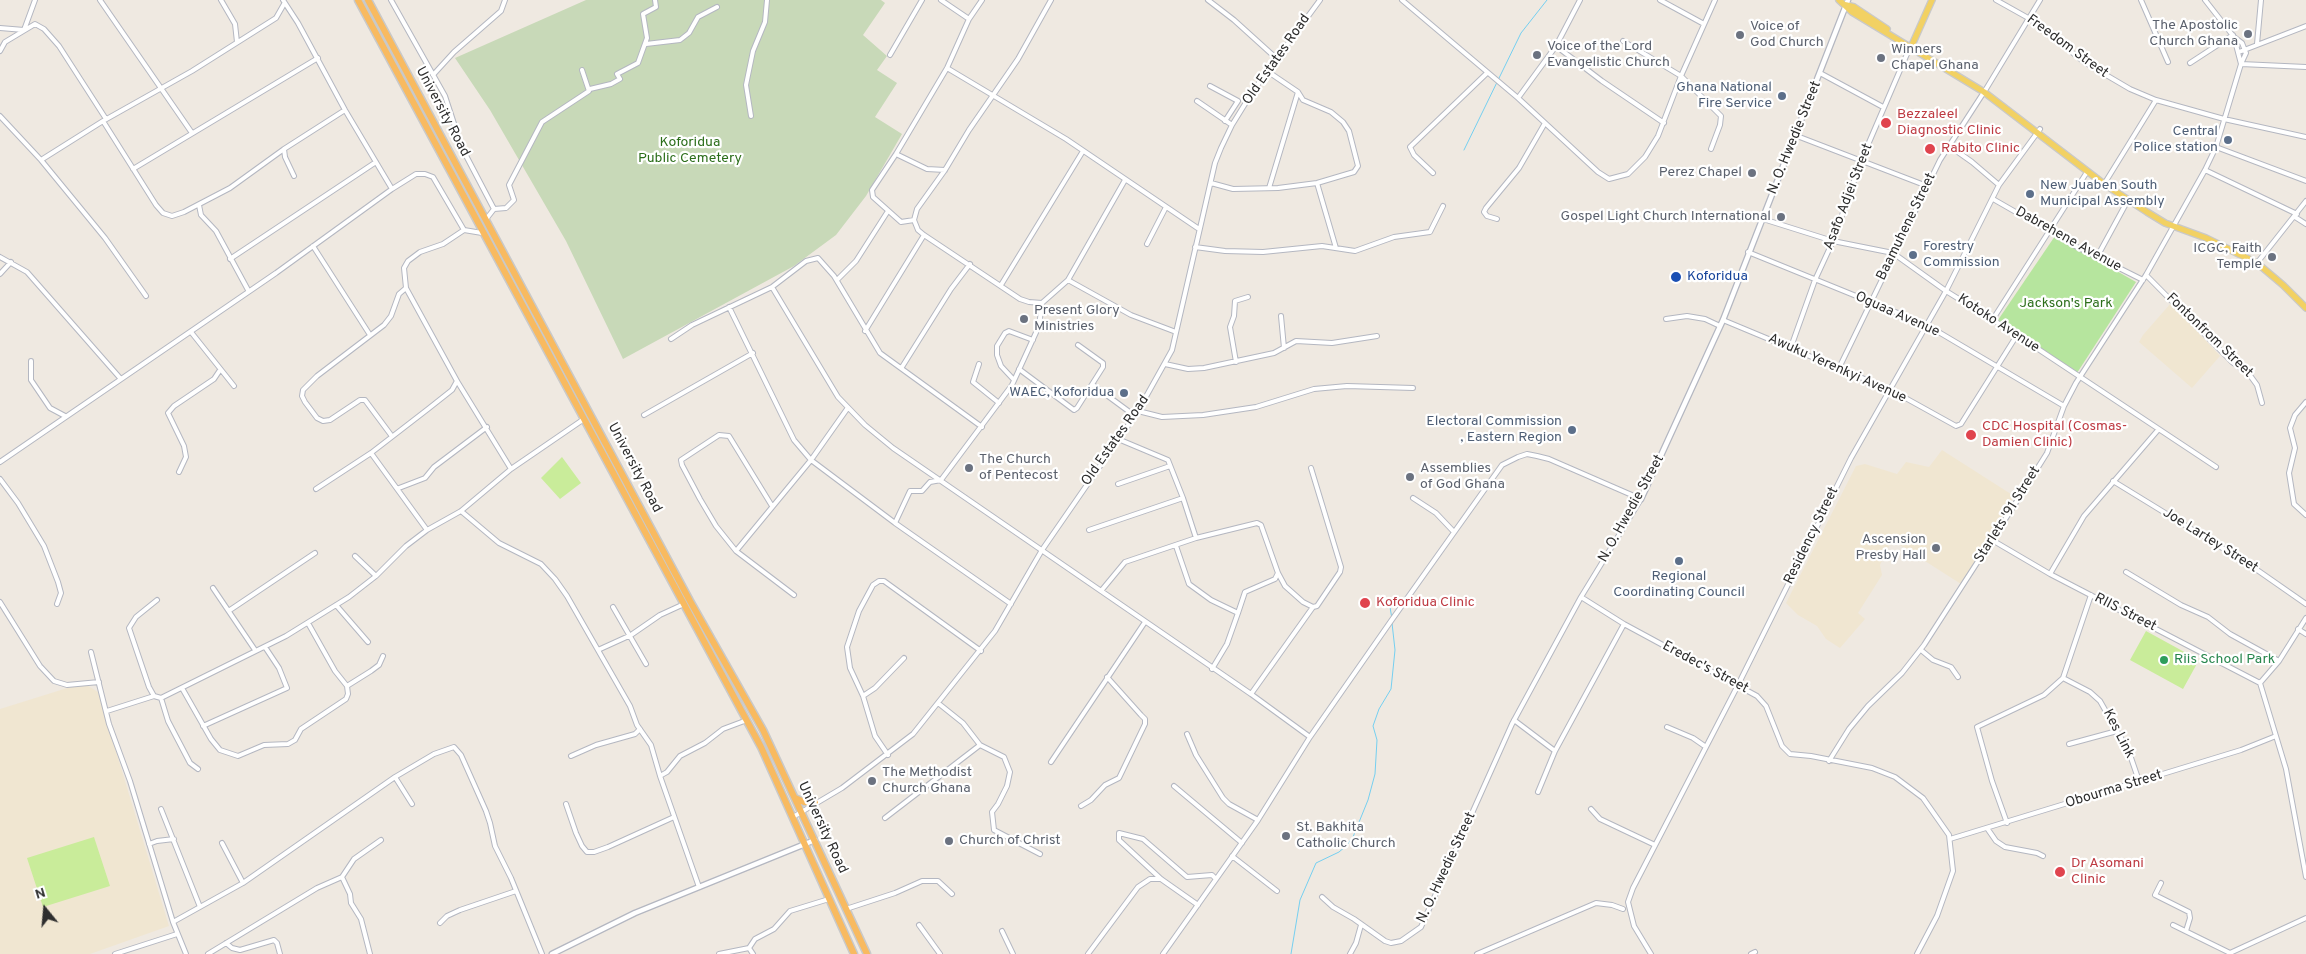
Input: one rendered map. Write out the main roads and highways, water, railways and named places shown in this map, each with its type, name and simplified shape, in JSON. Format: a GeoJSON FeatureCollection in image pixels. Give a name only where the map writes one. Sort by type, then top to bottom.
{"type":"FeatureCollection","features":[{"type":"Feature","properties":{"kind":"highway","name":"University Road"},"geometry":{"type":"LineString","coordinates":[[358,0],[482,233],[747,720],[854,954]]}},
{"type":"Feature","properties":{"kind":"highway","name":"University Road"},"geometry":{"type":"LineString","coordinates":[[368,0],[487,218],[690,601],[763,730],[867,954]]}},
{"type":"Feature","properties":{"kind":"highway"},"geometry":{"type":"LineString","coordinates":[[795,798],[804,802],[815,803]]}},
{"type":"Feature","properties":{"kind":"main road"},"geometry":{"type":"LineString","coordinates":[[1839,0],[1847,2],[1911,46],[1985,90],[2106,181],[2174,226]]}},
{"type":"Feature","properties":{"kind":"main road"},"geometry":{"type":"LineString","coordinates":[[1911,46],[1932,0]]}},
{"type":"Feature","properties":{"kind":"main road"},"geometry":{"type":"LineString","coordinates":[[2039,130],[2087,172],[2165,223],[2257,263],[2306,308]]}},
{"type":"Feature","properties":{"kind":"waterway"},"geometry":{"type":"LineString","coordinates":[[1464,150],[1521,33],[1547,0]]}},
{"type":"Feature","properties":{"kind":"waterway"},"geometry":{"type":"LineString","coordinates":[[1390,607],[1392,619]]}},
{"type":"Feature","properties":{"kind":"waterway"},"geometry":{"type":"LineString","coordinates":[[1291,954],[1300,900],[1316,863],[1339,852],[1346,846],[1353,837],[1368,800],[1375,774],[1377,740],[1373,726],[1379,709],[1391,689],[1395,650],[1392,623]]}},
{"type":"Feature","properties":{"kind":"place","name":"The Apostolic Church Ghana"},"geometry":{"type":"Point","coordinates":[2248,34]}},
{"type":"Feature","properties":{"kind":"place","name":"Voice of God Church"},"geometry":{"type":"Point","coordinates":[1740,35]}},
{"type":"Feature","properties":{"kind":"place","name":"Voice of the Lord Evangelistic Church"},"geometry":{"type":"Point","coordinates":[1537,55]}},
{"type":"Feature","properties":{"kind":"place","name":"Winners Chapel Ghana"},"geometry":{"type":"Point","coordinates":[1881,58]}},
{"type":"Feature","properties":{"kind":"place","name":"Ghana National Fire Service"},"geometry":{"type":"Point","coordinates":[1782,96]}},
{"type":"Feature","properties":{"kind":"place","name":"Bezzaleel Diagnostic Clinic"},"geometry":{"type":"Point","coordinates":[1886,123]}},
{"type":"Feature","properties":{"kind":"place","name":"Central Police station"},"geometry":{"type":"Point","coordinates":[2228,140]}},
{"type":"Feature","properties":{"kind":"place","name":"Rabito Clinic"},"geometry":{"type":"Point","coordinates":[1930,149]}},
{"type":"Feature","properties":{"kind":"place","name":"Perez Chapel"},"geometry":{"type":"Point","coordinates":[1752,173]}},
{"type":"Feature","properties":{"kind":"place","name":"New Juaben South Municipal Assembly"},"geometry":{"type":"Point","coordinates":[2030,194]}},
{"type":"Feature","properties":{"kind":"place","name":"Gospel Light Church International"},"geometry":{"type":"Point","coordinates":[1781,217]}},
{"type":"Feature","properties":{"kind":"place","name":"Forestry Commission"},"geometry":{"type":"Point","coordinates":[1913,255]}},
{"type":"Feature","properties":{"kind":"place","name":"ICGC, Faith Temple"},"geometry":{"type":"Point","coordinates":[2272,257]}},
{"type":"Feature","properties":{"kind":"place","name":"Koforidua"},"geometry":{"type":"Point","coordinates":[1676,277]}},
{"type":"Feature","properties":{"kind":"place","name":"Present Glory Ministries"},"geometry":{"type":"Point","coordinates":[1024,319]}},
{"type":"Feature","properties":{"kind":"place","name":"WAEC, Koforidua"},"geometry":{"type":"Point","coordinates":[1124,393]}},
{"type":"Feature","properties":{"kind":"place","name":"Electoral Commission , Eastern Region"},"geometry":{"type":"Point","coordinates":[1572,430]}},
{"type":"Feature","properties":{"kind":"place","name":"CDC Hospital (Cosmas- Damien Clinic)"},"geometry":{"type":"Point","coordinates":[1971,435]}},
{"type":"Feature","properties":{"kind":"place","name":"The Church of Pentecost"},"geometry":{"type":"Point","coordinates":[969,468]}},
{"type":"Feature","properties":{"kind":"place","name":"Assemblies of God Ghana"},"geometry":{"type":"Point","coordinates":[1410,477]}},
{"type":"Feature","properties":{"kind":"place","name":"Ascension Presby Hall"},"geometry":{"type":"Point","coordinates":[1936,548]}},
{"type":"Feature","properties":{"kind":"place","name":"Regional Coordinating Council"},"geometry":{"type":"Point","coordinates":[1679,561]}},
{"type":"Feature","properties":{"kind":"place","name":"Koforidua Clinic"},"geometry":{"type":"Point","coordinates":[1365,603]}},
{"type":"Feature","properties":{"kind":"place","name":"Riis School Park"},"geometry":{"type":"Point","coordinates":[2164,660]}},
{"type":"Feature","properties":{"kind":"place","name":"The Methodist Church Ghana"},"geometry":{"type":"Point","coordinates":[872,781]}},
{"type":"Feature","properties":{"kind":"place","name":"St. Bakhita Catholic Church"},"geometry":{"type":"Point","coordinates":[1286,836]}},
{"type":"Feature","properties":{"kind":"place","name":"Church of Christ"},"geometry":{"type":"Point","coordinates":[949,841]}},
{"type":"Feature","properties":{"kind":"place","name":"Dr Asomani Clinic"},"geometry":{"type":"Point","coordinates":[2060,872]}},
{"type":"Feature","properties":{"kind":"park label","name":"Koforidua Public Cemetery"},"geometry":{"type":"Point","coordinates":[690,152]}},
{"type":"Feature","properties":{"kind":"park label","name":"Jackson's Park"},"geometry":{"type":"Point","coordinates":[2066,304]}}]}
